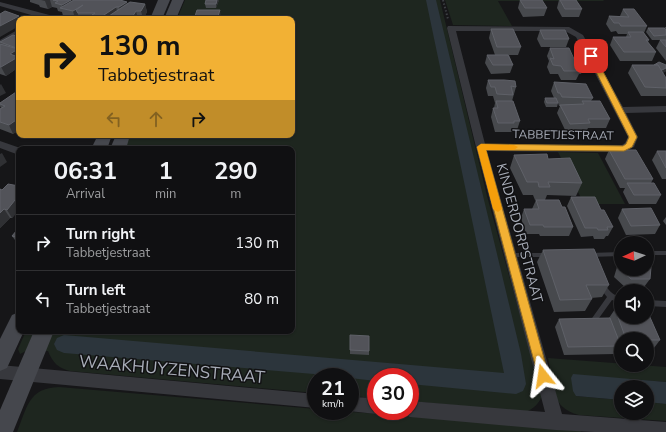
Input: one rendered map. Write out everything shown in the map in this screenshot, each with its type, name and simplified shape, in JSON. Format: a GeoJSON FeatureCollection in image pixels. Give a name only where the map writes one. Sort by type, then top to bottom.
{"type":"FeatureCollection","features":[{"type":"Feature","properties":{"kind":"main road"},"geometry":{"type":"LineString","coordinates":[[157,16],[164,0]]}},
{"type":"Feature","properties":{"kind":"main road"},"geometry":{"type":"LineString","coordinates":[[171,16],[178,0]]}},
{"type":"Feature","properties":{"kind":"main road"},"geometry":{"type":"LineString","coordinates":[[0,361],[16,327]]}},
{"type":"Feature","properties":{"kind":"main road"},"geometry":{"type":"LineString","coordinates":[[2,432],[43,334]]}},
{"type":"Feature","properties":{"kind":"street"},"geometry":{"type":"LineString","coordinates":[[0,4],[37,16]]}},
{"type":"Feature","properties":{"kind":"street","name":"TABBETJESTRAAT"},"geometry":{"type":"LineString","coordinates":[[451,28],[566,29],[579,35],[599,70],[633,137],[630,145],[624,149],[481,147]]}},
{"type":"Feature","properties":{"kind":"street","name":"KINDERDORPSTRAAT"},"geometry":{"type":"LineString","coordinates":[[451,28],[481,147],[556,422]]}},
{"type":"Feature","properties":{"kind":"street"},"geometry":{"type":"LineString","coordinates":[[0,44],[16,34]]}},
{"type":"Feature","properties":{"kind":"street"},"geometry":{"type":"LineString","coordinates":[[619,110],[666,109]]}},
{"type":"Feature","properties":{"kind":"street"},"geometry":{"type":"LineString","coordinates":[[0,144],[16,150]]}},
{"type":"Feature","properties":{"kind":"street","name":"WAAKHUYZENSTRAAT"},"geometry":{"type":"LineString","coordinates":[[0,372],[307,400]]}},
{"type":"Feature","properties":{"kind":"street"},"geometry":{"type":"LineString","coordinates":[[419,410],[666,430]]}},
{"type":"Feature","properties":{"kind":"lane"},"geometry":{"type":"LineString","coordinates":[[654,253],[666,253]]}},
{"type":"Feature","properties":{"kind":"lane"},"geometry":{"type":"LineString","coordinates":[[510,255],[554,255]]}},
{"type":"Feature","properties":{"kind":"lane"},"geometry":{"type":"LineString","coordinates":[[588,257],[614,255]]}},
{"type":"Feature","properties":{"kind":"lane"},"geometry":{"type":"LineString","coordinates":[[600,279],[605,292],[614,298]]}},
{"type":"Feature","properties":{"kind":"lane"},"geometry":{"type":"LineString","coordinates":[[592,322],[611,297]]}},
{"type":"Feature","properties":{"kind":"lane"},"geometry":{"type":"LineString","coordinates":[[654,303],[666,304]]}},
{"type":"Feature","properties":{"kind":"path"},"geometry":{"type":"LineString","coordinates":[[443,0],[451,28]]}},
{"type":"Feature","properties":{"kind":"shaded area"},"geometry":{"type":"Polygon","coordinates":[[[185,0],[440,0],[487,196],[542,395],[538,403],[526,412],[419,402],[419,368],[367,368],[367,397],[359,397],[359,368],[307,368],[307,392],[70,371],[59,367],[54,362],[48,351],[44,351],[51,334],[295,334],[295,146],[125,146],[129,138],[295,138],[295,16],[178,16],[185,0]]]}},
{"type":"Feature","properties":{"kind":"shaded area"},"geometry":{"type":"Polygon","coordinates":[[[445,0],[604,1],[498,1],[512,26],[453,25],[445,0]]]}},
{"type":"Feature","properties":{"kind":"shaded area"},"geometry":{"type":"Polygon","coordinates":[[[558,152],[598,153],[625,204],[584,204],[558,152]]]}},
{"type":"Feature","properties":{"kind":"shaded area"},"geometry":{"type":"Polygon","coordinates":[[[25,334],[33,334],[26,351],[20,354],[18,349],[25,334]]]}},
{"type":"Feature","properties":{"kind":"shaded area"},"geometry":{"type":"Polygon","coordinates":[[[548,358],[614,363],[614,372],[654,372],[654,366],[666,367],[666,382],[629,379],[614,380],[614,384],[576,396],[614,399],[614,417],[579,415],[570,412],[558,401],[552,386],[548,358]]]}},
{"type":"Feature","properties":{"kind":"shaded area"},"geometry":{"type":"Polygon","coordinates":[[[573,374],[643,380],[614,380],[614,399],[576,396],[573,391],[571,378],[573,374]]]}},
{"type":"Feature","properties":{"kind":"shaded area"},"geometry":{"type":"Polygon","coordinates":[[[654,381],[666,382],[666,404],[654,403],[654,381]]]}},
{"type":"Feature","properties":{"kind":"shaded area"},"geometry":{"type":"Polygon","coordinates":[[[59,387],[307,408],[307,420],[359,420],[359,413],[367,413],[367,420],[419,420],[419,417],[580,429],[581,432],[17,432],[30,401],[35,395],[49,388],[59,387]]]}},
{"type":"Feature","properties":{"kind":"shaded area"},"geometry":{"type":"Polygon","coordinates":[[[654,403],[666,404],[666,421],[652,420],[654,420],[654,403]]]}},
{"type":"Feature","properties":{"kind":"building"},"geometry":{"type":"Polygon","coordinates":[[[53,0],[71,0],[62,5],[55,3],[58,1],[53,0]]]}},
{"type":"Feature","properties":{"kind":"building"},"geometry":{"type":"Polygon","coordinates":[[[74,0],[120,0],[127,2],[102,16],[92,15],[95,13],[78,13],[76,10],[83,5],[73,11],[60,8],[74,0]]]}},
{"type":"Feature","properties":{"kind":"building"},"geometry":{"type":"Polygon","coordinates":[[[206,0],[217,0],[216,4],[205,4],[206,0]]]}},
{"type":"Feature","properties":{"kind":"building"},"geometry":{"type":"Polygon","coordinates":[[[520,0],[542,0],[547,8],[525,8],[520,0]]]}},
{"type":"Feature","properties":{"kind":"building"},"geometry":{"type":"Polygon","coordinates":[[[560,0],[576,0],[582,9],[565,9],[560,0]]]}},
{"type":"Feature","properties":{"kind":"building"},"geometry":{"type":"Polygon","coordinates":[[[130,2],[145,4],[141,11],[136,11],[133,16],[109,16],[130,2]]]}},
{"type":"Feature","properties":{"kind":"building"},"geometry":{"type":"Polygon","coordinates":[[[623,9],[634,9],[647,26],[621,26],[619,23],[614,23],[609,16],[629,17],[623,9]]]}},
{"type":"Feature","properties":{"kind":"building"},"geometry":{"type":"Polygon","coordinates":[[[197,10],[220,10],[218,16],[195,16],[197,10]]]}},
{"type":"Feature","properties":{"kind":"building"},"geometry":{"type":"Polygon","coordinates":[[[5,11],[19,16],[16,16],[16,18],[0,26],[0,14],[5,11]]]}},
{"type":"Feature","properties":{"kind":"building"},"geometry":{"type":"Polygon","coordinates":[[[648,28],[664,28],[666,30],[666,35],[654,36],[648,28]]]}},
{"type":"Feature","properties":{"kind":"building"},"geometry":{"type":"Polygon","coordinates":[[[491,29],[513,29],[521,47],[497,47],[491,29]]]}},
{"type":"Feature","properties":{"kind":"building"},"geometry":{"type":"Polygon","coordinates":[[[540,30],[565,30],[569,39],[544,39],[540,30]]]}},
{"type":"Feature","properties":{"kind":"building"},"geometry":{"type":"Polygon","coordinates":[[[628,32],[643,32],[649,40],[646,40],[656,52],[624,52],[613,37],[631,37],[628,32]]]}},
{"type":"Feature","properties":{"kind":"building"},"geometry":{"type":"Polygon","coordinates":[[[13,35],[16,36],[16,48],[0,42],[13,35]]]}},
{"type":"Feature","properties":{"kind":"building"},"geometry":{"type":"Polygon","coordinates":[[[660,40],[666,40],[666,47],[660,40]]]}},
{"type":"Feature","properties":{"kind":"building"},"geometry":{"type":"Polygon","coordinates":[[[0,44],[16,48],[16,50],[10,54],[16,56],[16,58],[0,67],[0,44]]]}},
{"type":"Feature","properties":{"kind":"building"},"geometry":{"type":"Polygon","coordinates":[[[550,48],[569,48],[574,59],[581,59],[584,65],[576,65],[580,71],[564,71],[561,66],[553,65],[550,58],[554,59],[550,48]]]}},
{"type":"Feature","properties":{"kind":"building"},"geometry":{"type":"Polygon","coordinates":[[[487,55],[508,55],[513,65],[493,65],[487,55]]]}},
{"type":"Feature","properties":{"kind":"building"},"geometry":{"type":"Polygon","coordinates":[[[659,62],[666,65],[666,68],[661,70],[658,65],[654,65],[659,62]]]}},
{"type":"Feature","properties":{"kind":"building"},"geometry":{"type":"Polygon","coordinates":[[[632,65],[658,65],[666,78],[666,88],[645,87],[632,65]]]}},
{"type":"Feature","properties":{"kind":"building"},"geometry":{"type":"Polygon","coordinates":[[[488,80],[515,81],[516,87],[511,86],[513,95],[497,94],[495,87],[491,87],[488,80]]]}},
{"type":"Feature","properties":{"kind":"building"},"geometry":{"type":"Polygon","coordinates":[[[554,82],[586,84],[593,98],[562,97],[560,93],[558,93],[554,82]]]}},
{"type":"Feature","properties":{"kind":"building"},"geometry":{"type":"Polygon","coordinates":[[[16,92],[16,120],[9,125],[0,122],[0,109],[5,106],[0,103],[16,92]]]}},
{"type":"Feature","properties":{"kind":"building"},"geometry":{"type":"Polygon","coordinates":[[[545,98],[556,98],[558,103],[547,103],[545,98]]]}},
{"type":"Feature","properties":{"kind":"building"},"geometry":{"type":"Polygon","coordinates":[[[496,101],[513,101],[520,121],[514,121],[514,123],[498,123],[493,108],[498,108],[496,101]]]}},
{"type":"Feature","properties":{"kind":"building"},"geometry":{"type":"Polygon","coordinates":[[[582,101],[600,101],[610,119],[588,119],[590,123],[570,124],[560,105],[584,104],[582,101]]]}},
{"type":"Feature","properties":{"kind":"building"},"geometry":{"type":"Polygon","coordinates":[[[609,150],[636,150],[653,179],[625,179],[609,150]]]}},
{"type":"Feature","properties":{"kind":"building"},"geometry":{"type":"Polygon","coordinates":[[[657,151],[666,151],[666,168],[657,151]]]}},
{"type":"Feature","properties":{"kind":"building"},"geometry":{"type":"Polygon","coordinates":[[[547,154],[548,159],[570,158],[582,183],[548,182],[550,187],[539,187],[538,182],[527,182],[514,155],[547,154]]]}},
{"type":"Feature","properties":{"kind":"building"},"geometry":{"type":"Polygon","coordinates":[[[627,183],[654,183],[661,195],[634,195],[627,183]]]}},
{"type":"Feature","properties":{"kind":"building"},"geometry":{"type":"Polygon","coordinates":[[[8,184],[16,185],[16,199],[7,210],[4,209],[0,213],[0,189],[2,190],[8,184]]]}},
{"type":"Feature","properties":{"kind":"building"},"geometry":{"type":"Polygon","coordinates":[[[571,197],[595,197],[601,210],[604,210],[613,227],[607,227],[608,230],[585,228],[571,197]]]}},
{"type":"Feature","properties":{"kind":"building"},"geometry":{"type":"Polygon","coordinates":[[[536,200],[559,200],[562,207],[565,207],[573,227],[544,227],[543,225],[530,225],[524,209],[539,209],[536,200]]]}},
{"type":"Feature","properties":{"kind":"building"},"geometry":{"type":"Polygon","coordinates":[[[651,208],[660,225],[631,226],[622,209],[651,208]]]}},
{"type":"Feature","properties":{"kind":"building"},"geometry":{"type":"Polygon","coordinates":[[[16,231],[16,237],[12,236],[16,231]]]}},
{"type":"Feature","properties":{"kind":"building"},"geometry":{"type":"Polygon","coordinates":[[[594,249],[609,285],[586,285],[592,299],[560,300],[543,250],[594,249]]]}},
{"type":"Feature","properties":{"kind":"building"},"geometry":{"type":"Polygon","coordinates":[[[628,276],[650,276],[650,279],[631,279],[628,276]]]}},
{"type":"Feature","properties":{"kind":"building"},"geometry":{"type":"Polygon","coordinates":[[[610,318],[616,332],[614,332],[614,346],[568,347],[559,319],[610,318]]]}},
{"type":"Feature","properties":{"kind":"building"},"geometry":{"type":"Polygon","coordinates":[[[620,324],[653,324],[660,340],[654,340],[654,332],[623,332],[620,324]]]}},
{"type":"Feature","properties":{"kind":"building"},"geometry":{"type":"Polygon","coordinates":[[[350,335],[369,336],[369,351],[350,350],[350,335]]]}},
{"type":"Feature","properties":{"kind":"waterway"},"geometry":{"type":"LineString","coordinates":[[64,344],[516,384],[511,354],[431,0]]}},
{"type":"Feature","properties":{"kind":"slow traffic"},"geometry":{"type":"LineString","coordinates":[[498,209],[481,147],[514,147]]}},
{"type":"Feature","properties":{"kind":"route"},"geometry":{"type":"LineString","coordinates":[[543,376],[481,147],[624,149],[630,145],[633,137],[591,56]]}}]}
